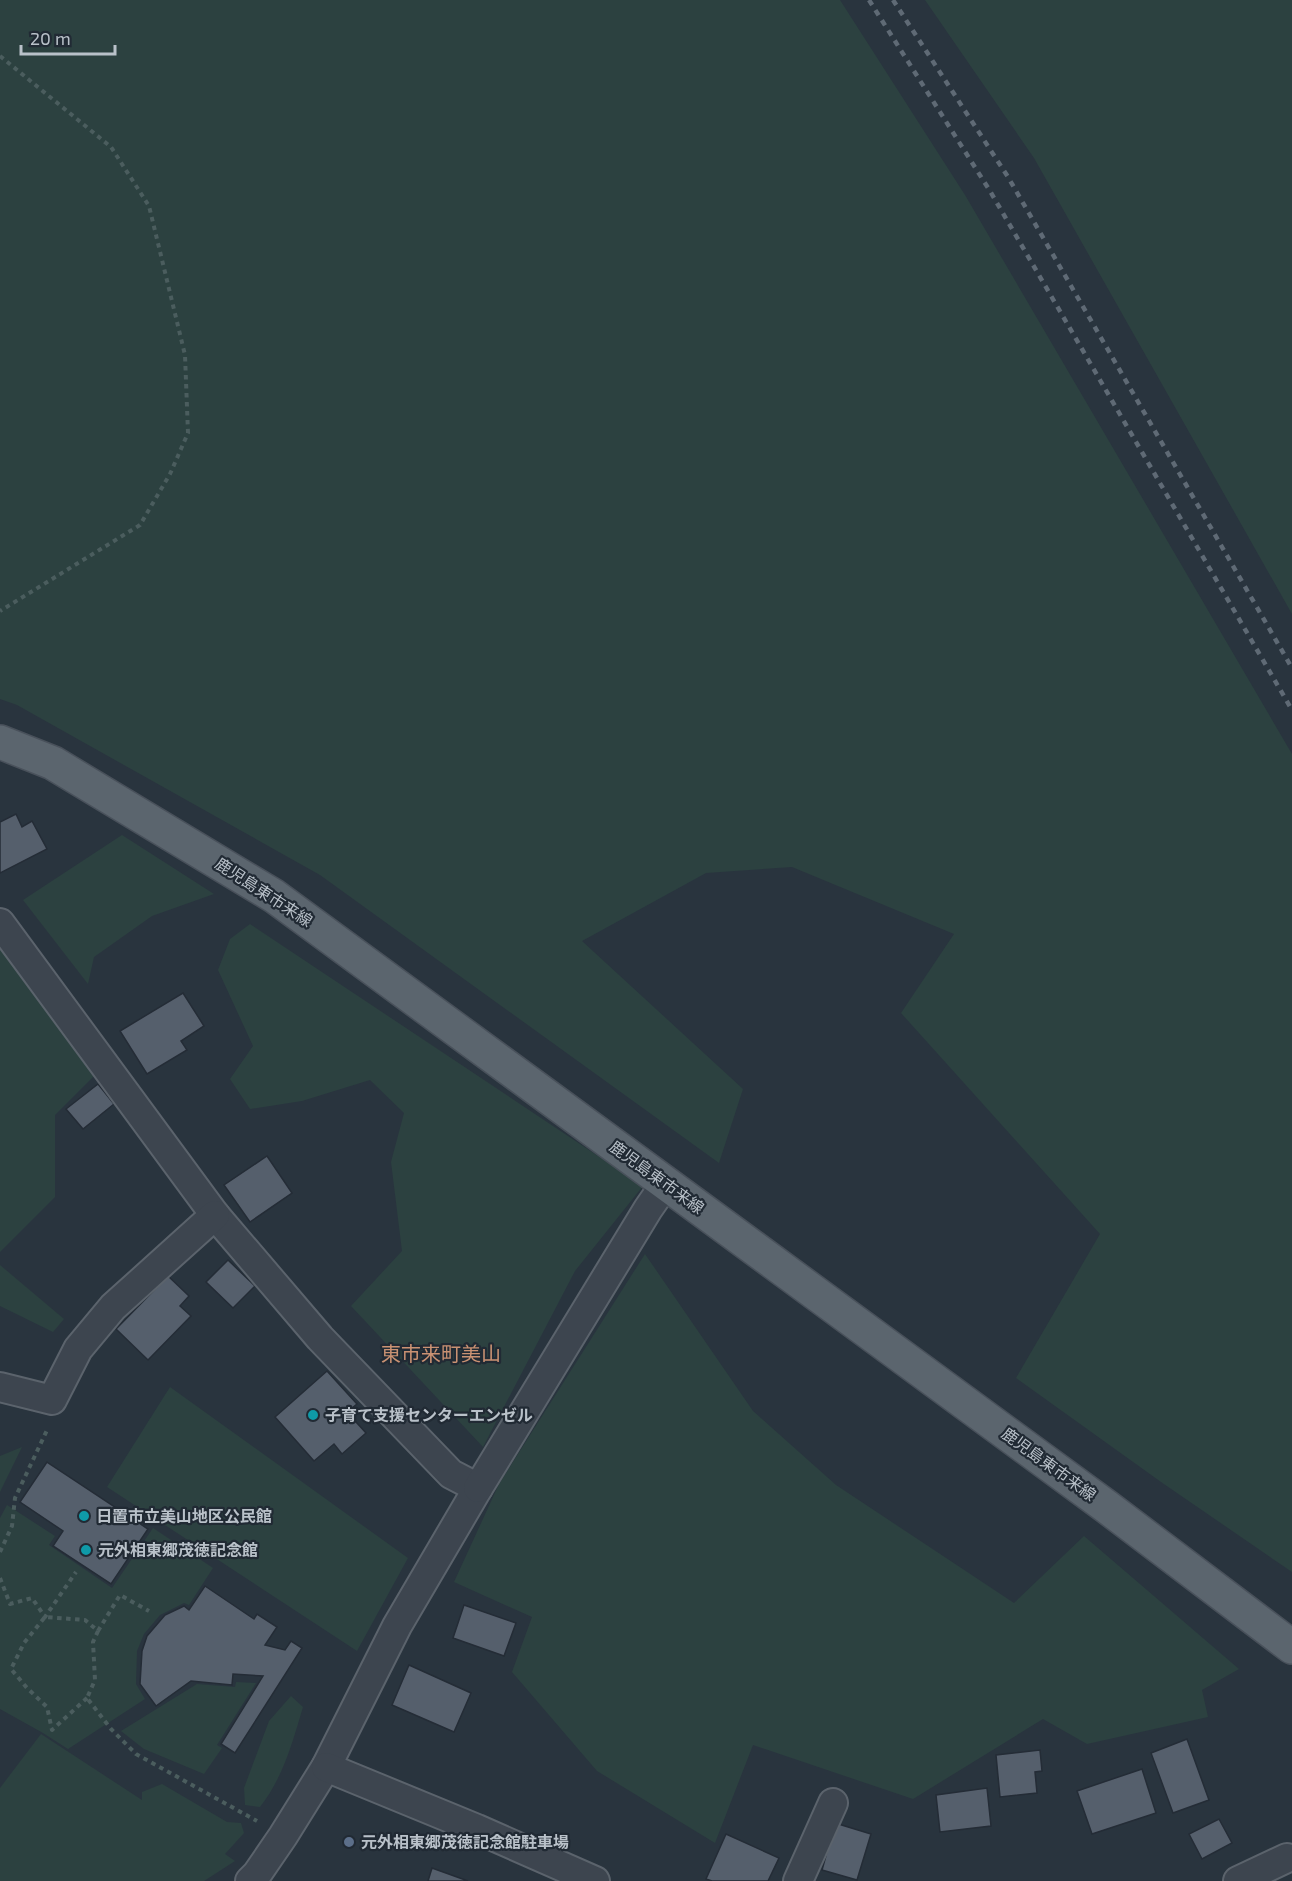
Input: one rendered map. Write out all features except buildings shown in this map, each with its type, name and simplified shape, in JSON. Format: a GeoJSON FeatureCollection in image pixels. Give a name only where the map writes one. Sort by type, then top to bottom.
{"type":"FeatureCollection","features":[{"type":"Feature","properties":{"kind":"main road","name":"鹿児島東市来線"},"geometry":{"type":"LineString","coordinates":[[0,742],[53,763],[274,896],[1107,1507],[1292,1647]]}},
{"type":"Feature","properties":{"kind":"street"},"geometry":{"type":"LineString","coordinates":[[0,923],[215,1215],[320,1338],[394,1415],[451,1474],[478,1488]]}},
{"type":"Feature","properties":{"kind":"street"},"geometry":{"type":"LineString","coordinates":[[250,1881],[283,1836],[326,1767],[397,1626],[478,1488],[666,1183]]}},
{"type":"Feature","properties":{"kind":"street"},"geometry":{"type":"LineString","coordinates":[[0,1387],[52,1400],[78,1349],[113,1307],[215,1215]]}},
{"type":"Feature","properties":{"kind":"street"},"geometry":{"type":"LineString","coordinates":[[326,1767],[477,1829],[595,1881]]}},
{"type":"Feature","properties":{"kind":"street"},"geometry":{"type":"LineString","coordinates":[[798,1881],[833,1803]]}},
{"type":"Feature","properties":{"kind":"street"},"geometry":{"type":"LineString","coordinates":[[1238,1881],[1287,1858]]}},
{"type":"Feature","properties":{"kind":"path"},"geometry":{"type":"LineString","coordinates":[[0,56],[111,147],[149,206],[185,355],[188,433],[170,474],[140,525],[0,611]]}},
{"type":"Feature","properties":{"kind":"path"},"geometry":{"type":"LineString","coordinates":[[0,1552],[12,1526],[15,1498],[56,1411],[52,1400]]}},
{"type":"Feature","properties":{"kind":"path"},"geometry":{"type":"LineString","coordinates":[[76,1572],[24,1643],[11,1669],[47,1707],[52,1730],[87,1698],[95,1680],[93,1642],[120,1595],[149,1611]]}},
{"type":"Feature","properties":{"kind":"path"},"geometry":{"type":"LineString","coordinates":[[0,1578],[10,1604],[32,1598],[45,1617]]}},
{"type":"Feature","properties":{"kind":"path"},"geometry":{"type":"LineString","coordinates":[[45,1617],[85,1620],[98,1631]]}},
{"type":"Feature","properties":{"kind":"path"},"geometry":{"type":"LineString","coordinates":[[87,1698],[111,1729],[136,1754],[283,1836]]}},
{"type":"Feature","properties":{"kind":"green space"},"geometry":{"type":"Polygon","coordinates":[[[0,0],[840,0],[965,195],[1292,754],[1292,1572],[1016,1378],[1100,1234],[901,1013],[954,934],[792,867],[706,873],[582,941],[743,1089],[719,1163],[320,875],[17,705],[0,699],[0,0]]]}},
{"type":"Feature","properties":{"kind":"green space"},"geometry":{"type":"Polygon","coordinates":[[[925,0],[1292,0],[1292,614],[1034,158],[925,0]]]}},
{"type":"Feature","properties":{"kind":"green space"},"geometry":{"type":"Polygon","coordinates":[[[122,835],[214,894],[152,916],[94,957],[88,984],[23,900],[122,835]]]}},
{"type":"Feature","properties":{"kind":"green space"},"geometry":{"type":"Polygon","coordinates":[[[250,924],[643,1186],[575,1271],[483,1447],[351,1306],[402,1251],[391,1162],[404,1113],[370,1080],[302,1101],[250,1109],[230,1079],[253,1046],[218,970],[230,939],[250,924]]]}},
{"type":"Feature","properties":{"kind":"green space"},"geometry":{"type":"Polygon","coordinates":[[[0,943],[96,1074],[55,1115],[55,1197],[0,1252],[0,943]]]}},
{"type":"Feature","properties":{"kind":"green space"},"geometry":{"type":"Polygon","coordinates":[[[645,1254],[753,1411],[836,1485],[1014,1603],[1084,1536],[1239,1669],[1202,1690],[1208,1717],[1087,1744],[1043,1719],[913,1799],[753,1745],[715,1843],[597,1771],[512,1672],[532,1617],[454,1582],[499,1484],[645,1254]]]}},
{"type":"Feature","properties":{"kind":"green space"},"geometry":{"type":"Polygon","coordinates":[[[0,1265],[64,1319],[53,1332],[0,1306],[0,1265]]]}},
{"type":"Feature","properties":{"kind":"green space"},"geometry":{"type":"Polygon","coordinates":[[[170,1387],[408,1558],[357,1651],[107,1487],[170,1387]]]}},
{"type":"Feature","properties":{"kind":"green space"},"geometry":{"type":"Polygon","coordinates":[[[22,1447],[0,1492],[0,1456],[22,1447]]]}},
{"type":"Feature","properties":{"kind":"green space"},"geometry":{"type":"Polygon","coordinates":[[[7,1505],[55,1536],[49,1545],[112,1588],[153,1528],[213,1568],[189,1605],[184,1603],[160,1615],[144,1634],[137,1651],[136,1684],[145,1699],[68,1749],[0,1709],[0,1518],[7,1505]]]}},
{"type":"Feature","properties":{"kind":"green space"},"geometry":{"type":"Polygon","coordinates":[[[236,1682],[256,1683],[217,1745],[222,1748],[204,1774],[144,1749],[121,1731],[197,1684],[235,1687],[236,1682]]]}},
{"type":"Feature","properties":{"kind":"green space"},"geometry":{"type":"Polygon","coordinates":[[[291,1696],[303,1707],[281,1772],[260,1807],[245,1805],[244,1788],[269,1721],[291,1696]]]}},
{"type":"Feature","properties":{"kind":"green space"},"geometry":{"type":"Polygon","coordinates":[[[41,1734],[142,1800],[142,1792],[162,1784],[227,1822],[241,1823],[244,1833],[225,1854],[235,1861],[204,1881],[0,1881],[0,1788],[41,1734]]]}},
{"type":"Feature","properties":{"kind":"railway"},"geometry":{"type":"LineString","coordinates":[[869,0],[990,191],[1292,710]]}},
{"type":"Feature","properties":{"kind":"railway"},"geometry":{"type":"LineString","coordinates":[[893,0],[1008,177],[1292,668]]}},
{"type":"Feature","properties":{"kind":"place","name":"子育て支援センターエンゼル"},"geometry":{"type":"Point","coordinates":[313,1415]}},
{"type":"Feature","properties":{"kind":"place","name":"日置市立美山地区公民館"},"geometry":{"type":"Point","coordinates":[84,1516]}},
{"type":"Feature","properties":{"kind":"place","name":"元外相東郷茂徳記念館"},"geometry":{"type":"Point","coordinates":[86,1550]}},
{"type":"Feature","properties":{"kind":"place","name":"元外相東郷茂徳記念館駐車場"},"geometry":{"type":"Point","coordinates":[349,1842]}},
{"type":"Feature","properties":{"kind":"district","name":"東市来町美山"},"geometry":{"type":"Point","coordinates":[441,1354]}}]}
